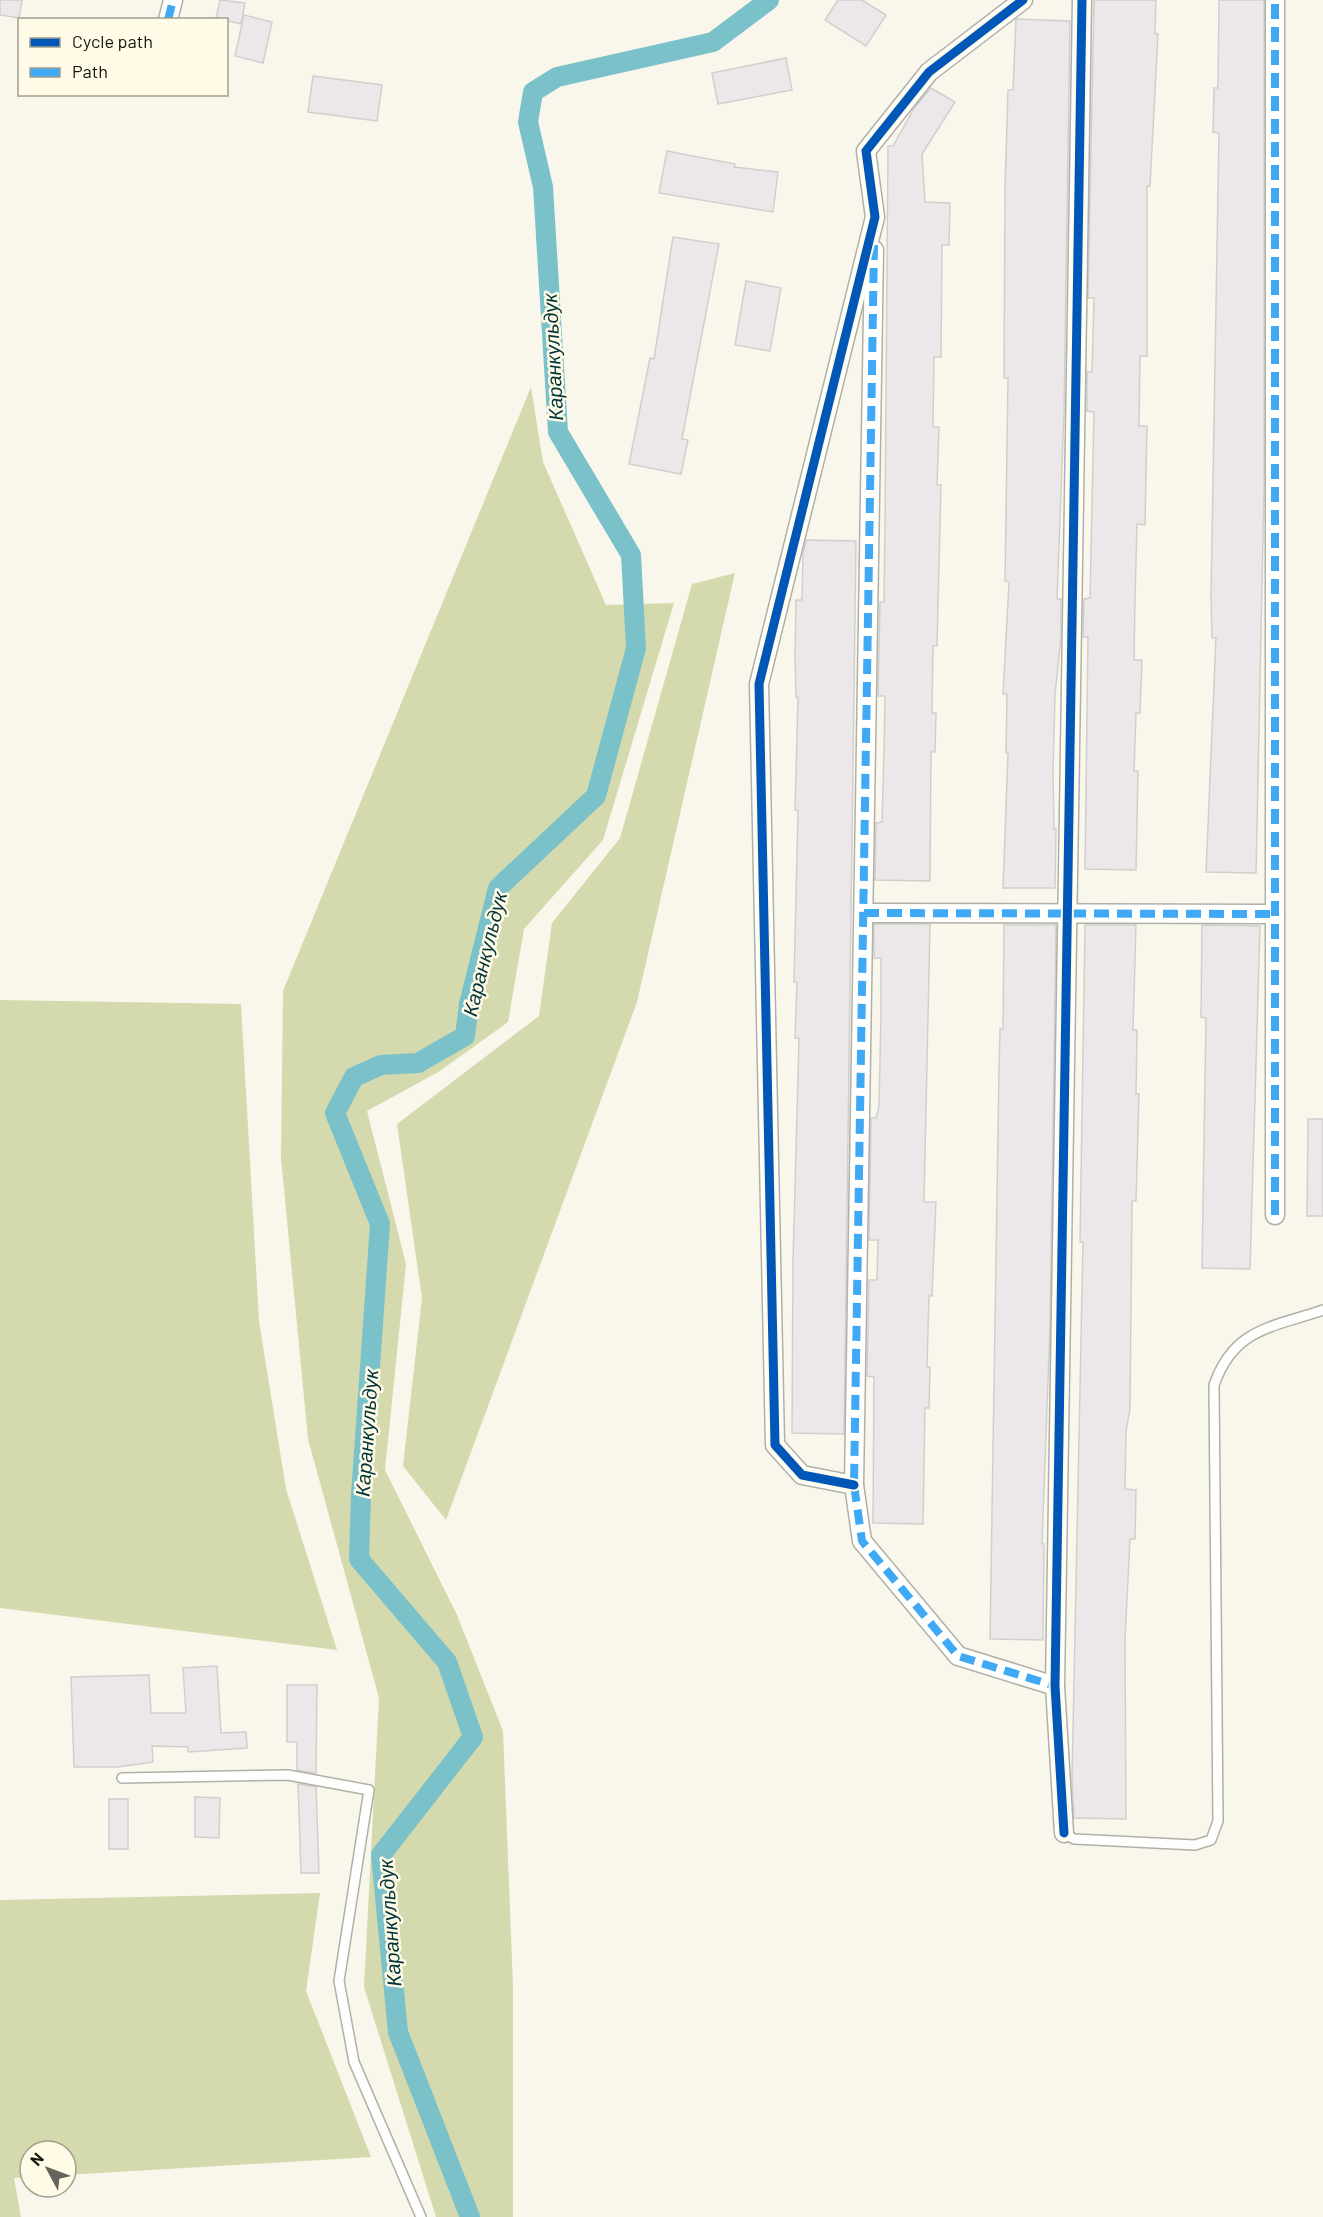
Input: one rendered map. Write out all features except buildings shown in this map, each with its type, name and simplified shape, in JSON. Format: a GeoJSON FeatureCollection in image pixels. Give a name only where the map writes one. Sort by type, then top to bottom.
{"type":"FeatureCollection","features":[{"type":"Feature","properties":{"kind":"street"},"geometry":{"type":"LineString","coordinates":[[168,18],[173,0]]}},
{"type":"Feature","properties":{"kind":"street"},"geometry":{"type":"LineString","coordinates":[[1023,0],[929,72],[866,151],[875,217],[854,1485],[862,1541],[958,1656],[1055,1686]]}},
{"type":"Feature","properties":{"kind":"street"},"geometry":{"type":"LineString","coordinates":[[1064,1833],[1055,1686],[1082,0]]}},
{"type":"Feature","properties":{"kind":"street"},"geometry":{"type":"LineString","coordinates":[[1275,0],[1275,1215]]}},
{"type":"Feature","properties":{"kind":"street"},"geometry":{"type":"LineString","coordinates":[[854,1485],[801,1475],[775,1446],[759,684],[875,217]]}},
{"type":"Feature","properties":{"kind":"street"},"geometry":{"type":"LineString","coordinates":[[864,913],[1275,914]]}},
{"type":"Feature","properties":{"kind":"lane"},"geometry":{"type":"LineString","coordinates":[[1064,1833],[1074,1839],[1184,1845],[1195,1845],[1211,1840],[1218,1821],[1214,1385],[1223,1361],[1241,1340],[1323,1310]]}},
{"type":"Feature","properties":{"kind":"lane"},"geometry":{"type":"LineString","coordinates":[[122,1778],[288,1775],[369,1790],[339,1981],[354,2062],[421,2217]]}},
{"type":"Feature","properties":{"kind":"green space"},"geometry":{"type":"Polygon","coordinates":[[[531,387],[543,462],[606,605],[674,603],[603,840],[524,929],[508,1022],[440,1071],[367,1111],[406,1264],[385,1470],[457,1615],[503,1731],[513,1987],[513,2217],[436,2217],[364,1987],[379,1698],[308,1439],[281,1158],[283,991],[531,387]]]}},
{"type":"Feature","properties":{"kind":"green space"},"geometry":{"type":"Polygon","coordinates":[[[735,573],[637,1002],[446,1520],[403,1466],[422,1298],[397,1124],[539,1016],[552,923],[620,838],[692,584],[735,573]]]}},
{"type":"Feature","properties":{"kind":"green space"},"geometry":{"type":"Polygon","coordinates":[[[0,1000],[241,1004],[259,1321],[286,1489],[337,1650],[0,1608],[0,1000]]]}},
{"type":"Feature","properties":{"kind":"green space"},"geometry":{"type":"Polygon","coordinates":[[[320,1893],[306,1991],[371,2157],[78,2174],[78,2139],[18,2139],[18,2178],[14,2178],[21,2217],[0,2217],[0,1900],[320,1893]]]}},
{"type":"Feature","properties":{"kind":"waterway","name":"Каранкульдук"},"geometry":{"type":"LineString","coordinates":[[470,2217],[398,2032],[381,1855],[473,1737],[447,1662],[359,1559],[361,1495],[380,1224],[335,1113],[354,1077],[381,1065],[418,1063],[465,1036],[469,1004],[498,888],[596,796],[636,648],[631,555],[558,432],[543,187],[528,122],[533,92],[557,77],[713,42],[769,0]]}},
{"type":"Feature","properties":{"kind":"marked path"},"geometry":{"type":"LineString","coordinates":[[168,18],[173,0]]}},
{"type":"Feature","properties":{"kind":"marked path"},"geometry":{"type":"LineString","coordinates":[[1275,0],[1275,1215]]}},
{"type":"Feature","properties":{"kind":"marked path"},"geometry":{"type":"LineString","coordinates":[[874,245],[854,1485],[862,1541],[958,1656],[1055,1686]]}},
{"type":"Feature","properties":{"kind":"marked path"},"geometry":{"type":"LineString","coordinates":[[864,913],[1275,914]]}},
{"type":"Feature","properties":{"kind":"cycle path"},"geometry":{"type":"LineString","coordinates":[[854,1485],[802,1475],[775,1445],[759,684],[875,217],[866,151],[929,72],[1023,0]]}},
{"type":"Feature","properties":{"kind":"cycle path"},"geometry":{"type":"LineString","coordinates":[[1064,1833],[1055,1686],[1082,0]]}}]}
